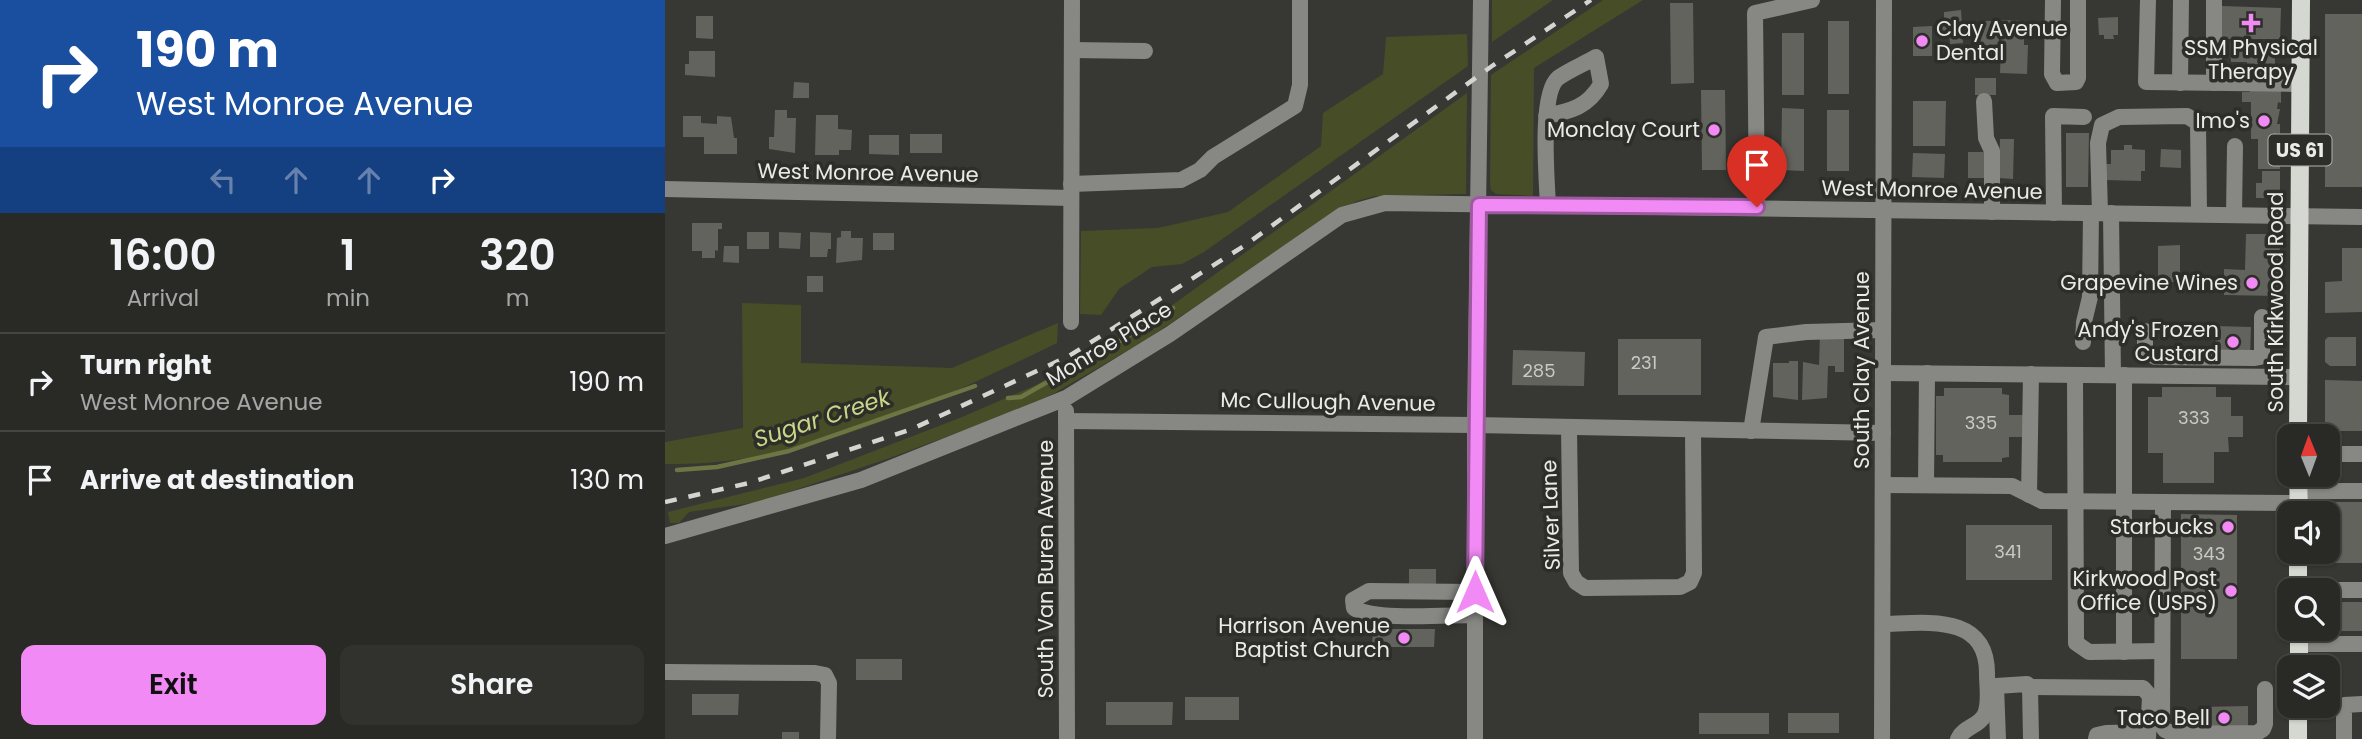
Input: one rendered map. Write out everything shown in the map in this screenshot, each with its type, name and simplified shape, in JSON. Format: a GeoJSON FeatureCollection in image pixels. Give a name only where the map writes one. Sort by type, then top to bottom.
{"type":"FeatureCollection","features":[{"type":"Feature","properties":{"kind":"main road","name":"South Kirkwood Road"},"geometry":{"type":"LineString","coordinates":[[2298,424],[2301,0]]}},
{"type":"Feature","properties":{"kind":"main road"},"geometry":{"type":"LineString","coordinates":[[2298,718],[2298,739]]}},
{"type":"Feature","properties":{"kind":"street"},"geometry":{"type":"LineString","coordinates":[[1071,322],[1072,0]]}},
{"type":"Feature","properties":{"kind":"street","name":"West Monroe Avenue"},"geometry":{"type":"LineString","coordinates":[[665,190],[1071,191],[1181,180],[1201,170],[1213,157],[1295,106],[1300,85],[1300,0]]}},
{"type":"Feature","properties":{"kind":"street"},"geometry":{"type":"LineString","coordinates":[[1475,739],[1475,425],[1481,0]]}},
{"type":"Feature","properties":{"kind":"street"},"geometry":{"type":"LineString","coordinates":[[1757,207],[1755,13],[1812,0]]}},
{"type":"Feature","properties":{"kind":"street","name":"South Clay Avenue"},"geometry":{"type":"LineString","coordinates":[[1882,739],[1884,0]]}},
{"type":"Feature","properties":{"kind":"street"},"geometry":{"type":"LineString","coordinates":[[2053,0],[2052,75],[2057,83],[2075,82],[2078,78],[2078,0]]}},
{"type":"Feature","properties":{"kind":"street"},"geometry":{"type":"LineString","coordinates":[[2148,0],[2146,82],[2301,84]]}},
{"type":"Feature","properties":{"kind":"street"},"geometry":{"type":"LineString","coordinates":[[2180,83],[2181,0]]}},
{"type":"Feature","properties":{"kind":"street"},"geometry":{"type":"LineString","coordinates":[[2214,0],[2214,83]]}},
{"type":"Feature","properties":{"kind":"street"},"geometry":{"type":"LineString","coordinates":[[1072,50],[1145,51]]}},
{"type":"Feature","properties":{"kind":"street"},"geometry":{"type":"LineString","coordinates":[[1985,101],[1986,138],[1992,151],[1992,212]]}},
{"type":"Feature","properties":{"kind":"street"},"geometry":{"type":"LineString","coordinates":[[1546,116],[1548,206]]}},
{"type":"Feature","properties":{"kind":"street"},"geometry":{"type":"LineString","coordinates":[[2054,213],[2053,116],[2084,117]]}},
{"type":"Feature","properties":{"kind":"street"},"geometry":{"type":"LineString","coordinates":[[2124,652],[2124,502],[2118,375],[2101,213],[2098,142],[2102,125],[2119,117],[2187,116],[2198,123],[2199,214]]}},
{"type":"Feature","properties":{"kind":"street"},"geometry":{"type":"LineString","coordinates":[[2234,215],[2235,146]]}},
{"type":"Feature","properties":{"kind":"street","name":"Monroe Place"},"geometry":{"type":"LineString","coordinates":[[665,536],[860,480],[1066,398],[1170,334],[1342,215],[1385,203],[1479,205]]}},
{"type":"Feature","properties":{"kind":"street","name":"West Monroe Avenue"},"geometry":{"type":"LineString","coordinates":[[1479,205],[2362,217]]}},
{"type":"Feature","properties":{"kind":"street"},"geometry":{"type":"LineString","coordinates":[[2084,342],[2084,322],[2101,213]]}},
{"type":"Feature","properties":{"kind":"street"},"geometry":{"type":"LineString","coordinates":[[2144,331],[2145,350],[2155,357],[2255,359],[2262,353],[2262,317]]}},
{"type":"Feature","properties":{"kind":"street"},"geometry":{"type":"LineString","coordinates":[[1751,431],[1766,337],[1806,332],[1883,330]]}},
{"type":"Feature","properties":{"kind":"street"},"geometry":{"type":"LineString","coordinates":[[1883,373],[2298,377]]}},
{"type":"Feature","properties":{"kind":"street"},"geometry":{"type":"LineString","coordinates":[[1926,485],[1927,373]]}},
{"type":"Feature","properties":{"kind":"street"},"geometry":{"type":"LineString","coordinates":[[2029,495],[2031,374]]}},
{"type":"Feature","properties":{"kind":"street"},"geometry":{"type":"LineString","coordinates":[[2075,375],[2077,643],[2089,652],[2162,651]]}},
{"type":"Feature","properties":{"kind":"street","name":"South Van Buren Avenue"},"geometry":{"type":"LineString","coordinates":[[1066,398],[1067,739]]}},
{"type":"Feature","properties":{"kind":"street","name":"Mc Cullough Avenue"},"geometry":{"type":"LineString","coordinates":[[1066,421],[1883,433]]}},
{"type":"Feature","properties":{"kind":"street","name":"Silver Lane"},"geometry":{"type":"LineString","coordinates":[[1569,428],[1571,573],[1576,582],[1585,588],[1680,587],[1690,582],[1694,573],[1693,430]]}},
{"type":"Feature","properties":{"kind":"street"},"geometry":{"type":"LineString","coordinates":[[2340,454],[2362,454]]}},
{"type":"Feature","properties":{"kind":"street"},"geometry":{"type":"LineString","coordinates":[[1883,485],[2012,486],[2042,501],[2164,502],[2362,491]]}},
{"type":"Feature","properties":{"kind":"street"},"geometry":{"type":"LineString","coordinates":[[2164,502],[2162,726],[2174,734],[2257,733],[2265,724],[2265,689]]}},
{"type":"Feature","properties":{"kind":"street"},"geometry":{"type":"LineString","coordinates":[[2340,590],[2362,590]]}},
{"type":"Feature","properties":{"kind":"street"},"geometry":{"type":"LineString","coordinates":[[1475,592],[1369,591],[1353,600],[1354,608],[1361,612],[1383,615],[1475,615]]}},
{"type":"Feature","properties":{"kind":"street"},"geometry":{"type":"LineString","coordinates":[[1883,624],[1938,624],[1959,627],[1977,638],[1983,647],[1987,656],[1986,713],[1958,739]]}},
{"type":"Feature","properties":{"kind":"street"},"geometry":{"type":"LineString","coordinates":[[2338,641],[2362,644]]}},
{"type":"Feature","properties":{"kind":"street"},"geometry":{"type":"LineString","coordinates":[[665,672],[825,675],[828,683],[828,739]]}},
{"type":"Feature","properties":{"kind":"street"},"geometry":{"type":"LineString","coordinates":[[1998,739],[1996,686],[2027,684],[2030,687],[2143,688],[2150,696],[2148,736],[2106,733],[2097,735],[2096,739]]}},
{"type":"Feature","properties":{"kind":"street"},"geometry":{"type":"LineString","coordinates":[[2030,687],[2031,739]]}},
{"type":"Feature","properties":{"kind":"street"},"geometry":{"type":"LineString","coordinates":[[2344,739],[2344,705],[2362,704]]}},
{"type":"Feature","properties":{"kind":"green space"},"geometry":{"type":"Polygon","coordinates":[[[1492,0],[1553,0],[1492,42],[1492,0]]]}},
{"type":"Feature","properties":{"kind":"green space"},"geometry":{"type":"Polygon","coordinates":[[[1603,0],[1643,0],[1534,68],[1533,196],[1496,194],[1490,185],[1491,75],[1603,0]]]}},
{"type":"Feature","properties":{"kind":"green space"},"geometry":{"type":"Polygon","coordinates":[[[1467,34],[1468,66],[1204,252],[1182,264],[1152,267],[1119,289],[1101,315],[1080,314],[1081,231],[1158,228],[1228,212],[1321,146],[1323,113],[1383,74],[1386,37],[1467,34]]]}},
{"type":"Feature","properties":{"kind":"green space"},"geometry":{"type":"Polygon","coordinates":[[[1467,93],[1466,194],[1376,196],[1357,201],[1336,212],[1144,341],[1053,394],[887,459],[759,502],[689,512],[679,523],[670,523],[668,512],[804,478],[962,417],[1036,385],[1164,311],[1467,93]]]}},
{"type":"Feature","properties":{"kind":"green space"},"geometry":{"type":"Polygon","coordinates":[[[742,303],[801,305],[801,363],[952,368],[1058,323],[1057,343],[916,408],[818,443],[768,455],[717,462],[665,464],[665,442],[743,428],[742,303]]]}},
{"type":"Feature","properties":{"kind":"building","name":"Monclay Court"},"geometry":{"type":"Polygon","coordinates":[[[1670,3],[1693,3],[1694,83],[1671,84],[1670,3]]]}},
{"type":"Feature","properties":{"kind":"building","name":"SSM Physical Therapy"},"geometry":{"type":"Polygon","coordinates":[[[2222,6],[2281,8],[2280,39],[2221,39],[2222,6]]]}},
{"type":"Feature","properties":{"kind":"building"},"geometry":{"type":"Polygon","coordinates":[[[1961,10],[1963,43],[1950,44],[1949,30],[1941,31],[1940,18],[1944,18],[1944,12],[1961,10]]]}},
{"type":"Feature","properties":{"kind":"building"},"geometry":{"type":"Polygon","coordinates":[[[2325,14],[2362,14],[2362,187],[2325,187],[2325,14]]]}},
{"type":"Feature","properties":{"kind":"building"},"geometry":{"type":"Polygon","coordinates":[[[696,16],[713,16],[713,39],[696,38],[696,16]]]}},
{"type":"Feature","properties":{"kind":"building"},"geometry":{"type":"Polygon","coordinates":[[[2118,17],[2118,35],[2113,35],[2114,39],[2104,39],[2104,35],[2099,35],[2098,18],[2118,17]]]}},
{"type":"Feature","properties":{"kind":"building"},"geometry":{"type":"Polygon","coordinates":[[[2002,20],[2024,21],[2024,45],[2028,45],[2027,74],[2000,73],[2002,20]]]}},
{"type":"Feature","properties":{"kind":"building"},"geometry":{"type":"Polygon","coordinates":[[[1828,21],[1849,21],[1849,94],[1828,94],[1828,21]]]}},
{"type":"Feature","properties":{"kind":"building"},"geometry":{"type":"Polygon","coordinates":[[[1981,21],[1999,21],[1999,54],[1980,54],[1981,21]]]}},
{"type":"Feature","properties":{"kind":"building","name":"Clay Avenue Dental"},"geometry":{"type":"Polygon","coordinates":[[[1932,26],[1932,56],[1913,56],[1913,27],[1932,26]]]}},
{"type":"Feature","properties":{"kind":"building"},"geometry":{"type":"Polygon","coordinates":[[[1782,33],[1804,33],[1804,95],[1782,95],[1782,33]]]}},
{"type":"Feature","properties":{"kind":"building"},"geometry":{"type":"Polygon","coordinates":[[[2230,43],[2275,44],[2275,78],[2247,79],[2247,62],[2231,62],[2230,43]]]}},
{"type":"Feature","properties":{"kind":"building"},"geometry":{"type":"Polygon","coordinates":[[[689,51],[715,51],[715,77],[685,75],[685,64],[689,64],[689,51]]]}},
{"type":"Feature","properties":{"kind":"building"},"geometry":{"type":"Polygon","coordinates":[[[1975,78],[1996,78],[1996,95],[1975,95],[1975,78]]]}},
{"type":"Feature","properties":{"kind":"building"},"geometry":{"type":"Polygon","coordinates":[[[794,82],[809,83],[809,98],[793,98],[794,82]]]}},
{"type":"Feature","properties":{"kind":"building"},"geometry":{"type":"Polygon","coordinates":[[[2249,87],[2281,87],[2281,103],[2278,102],[2277,109],[2280,109],[2277,124],[2280,124],[2280,134],[2277,133],[2277,140],[2281,140],[2280,169],[2258,169],[2258,139],[2251,139],[2251,102],[2242,102],[2242,92],[2250,92],[2249,87]]]}},
{"type":"Feature","properties":{"kind":"building","name":"Monclay Court"},"geometry":{"type":"Polygon","coordinates":[[[1701,90],[1725,90],[1726,170],[1702,170],[1701,90]]]}},
{"type":"Feature","properties":{"kind":"building"},"geometry":{"type":"Polygon","coordinates":[[[1913,101],[1946,101],[1945,146],[1913,146],[1913,101]]]}},
{"type":"Feature","properties":{"kind":"building"},"geometry":{"type":"Polygon","coordinates":[[[1782,108],[1804,109],[1804,171],[1781,170],[1782,108]]]}},
{"type":"Feature","properties":{"kind":"building"},"geometry":{"type":"Polygon","coordinates":[[[775,110],[787,110],[787,118],[796,118],[795,153],[769,149],[769,137],[774,137],[775,110]]]}},
{"type":"Feature","properties":{"kind":"building"},"geometry":{"type":"Polygon","coordinates":[[[1827,110],[1849,110],[1849,171],[1827,171],[1827,110]]]}},
{"type":"Feature","properties":{"kind":"building"},"geometry":{"type":"Polygon","coordinates":[[[816,115],[838,115],[838,129],[852,130],[851,150],[839,150],[839,155],[815,155],[816,115]]]}},
{"type":"Feature","properties":{"kind":"building"},"geometry":{"type":"Polygon","coordinates":[[[683,116],[701,116],[701,123],[717,124],[717,116],[731,117],[734,138],[737,138],[737,154],[704,154],[704,137],[683,137],[683,116]]]}},
{"type":"Feature","properties":{"kind":"building"},"geometry":{"type":"Polygon","coordinates":[[[2066,133],[2089,133],[2088,187],[2066,187],[2066,133]]]}},
{"type":"Feature","properties":{"kind":"building"},"geometry":{"type":"Polygon","coordinates":[[[910,134],[942,134],[942,153],[910,153],[910,134]]]}},
{"type":"Feature","properties":{"kind":"building"},"geometry":{"type":"Polygon","coordinates":[[[869,135],[899,135],[899,155],[869,154],[869,135]]]}},
{"type":"Feature","properties":{"kind":"building"},"geometry":{"type":"Polygon","coordinates":[[[2000,139],[2014,139],[2013,179],[1999,178],[2000,139]]]}},
{"type":"Feature","properties":{"kind":"building"},"geometry":{"type":"Polygon","coordinates":[[[2124,145],[2145,150],[2145,171],[2141,171],[2141,181],[2106,180],[2106,164],[2111,164],[2111,150],[2124,150],[2124,145]]]}},
{"type":"Feature","properties":{"kind":"building"},"geometry":{"type":"Polygon","coordinates":[[[2161,149],[2181,150],[2181,168],[2160,167],[2161,149]]]}},
{"type":"Feature","properties":{"kind":"building"},"geometry":{"type":"Polygon","coordinates":[[[1968,152],[1990,152],[1990,178],[1968,178],[1968,152]]]}},
{"type":"Feature","properties":{"kind":"building"},"geometry":{"type":"Polygon","coordinates":[[[1913,153],[1945,154],[1944,178],[1912,177],[1913,153]]]}},
{"type":"Feature","properties":{"kind":"building"},"geometry":{"type":"Polygon","coordinates":[[[2262,171],[2280,171],[2280,198],[2256,198],[2256,183],[2262,183],[2262,171]]]}},
{"type":"Feature","properties":{"kind":"building"},"geometry":{"type":"Polygon","coordinates":[[[692,223],[722,223],[722,229],[718,229],[718,251],[715,250],[715,258],[702,258],[702,251],[692,251],[692,223]]]}},
{"type":"Feature","properties":{"kind":"building"},"geometry":{"type":"Polygon","coordinates":[[[841,231],[851,231],[851,238],[863,238],[862,260],[836,263],[837,238],[841,237],[841,231]]]}},
{"type":"Feature","properties":{"kind":"building"},"geometry":{"type":"Polygon","coordinates":[[[747,232],[769,232],[769,249],[747,249],[747,232]]]}},
{"type":"Feature","properties":{"kind":"building"},"geometry":{"type":"Polygon","coordinates":[[[779,232],[801,233],[800,249],[779,248],[779,232]]]}},
{"type":"Feature","properties":{"kind":"building"},"geometry":{"type":"Polygon","coordinates":[[[810,232],[831,233],[831,249],[828,249],[827,257],[810,257],[810,232]]]}},
{"type":"Feature","properties":{"kind":"building"},"geometry":{"type":"Polygon","coordinates":[[[873,233],[894,233],[894,250],[873,250],[873,233]]]}},
{"type":"Feature","properties":{"kind":"building"},"geometry":{"type":"Polygon","coordinates":[[[2246,234],[2274,234],[2280,240],[2279,296],[2224,295],[2224,269],[2245,270],[2246,234]]]}},
{"type":"Feature","properties":{"kind":"building"},"geometry":{"type":"Polygon","coordinates":[[[2180,245],[2180,282],[2158,282],[2158,246],[2180,245]]]}},
{"type":"Feature","properties":{"kind":"building"},"geometry":{"type":"Polygon","coordinates":[[[724,246],[739,246],[739,263],[723,262],[724,246]]]}},
{"type":"Feature","properties":{"kind":"building"},"geometry":{"type":"Polygon","coordinates":[[[2342,248],[2362,248],[2362,312],[2325,313],[2325,282],[2342,281],[2342,248]]]}},
{"type":"Feature","properties":{"kind":"building"},"geometry":{"type":"Polygon","coordinates":[[[807,276],[823,276],[823,292],[807,292],[807,276]]]}},
{"type":"Feature","properties":{"kind":"building","name":"Andy's Frozen Custard"},"geometry":{"type":"Polygon","coordinates":[[[2216,326],[2251,327],[2250,358],[2215,357],[2216,326]]]}},
{"type":"Feature","properties":{"kind":"building"},"geometry":{"type":"Polygon","coordinates":[[[1820,335],[1844,335],[1844,372],[1835,372],[1835,366],[1828,366],[1827,398],[1802,400],[1803,362],[1819,365],[1820,335]]]}},
{"type":"Feature","properties":{"kind":"building"},"geometry":{"type":"Polygon","coordinates":[[[2328,337],[2356,337],[2356,366],[2330,366],[2325,362],[2325,340],[2328,337]]]}},
{"type":"Feature","properties":{"kind":"building"},"geometry":{"type":"Polygon","coordinates":[[[1618,339],[1701,339],[1701,395],[1618,395],[1618,339]]]}},
{"type":"Feature","properties":{"kind":"building"},"geometry":{"type":"Polygon","coordinates":[[[1513,350],[1585,352],[1584,386],[1512,385],[1513,350]]]}},
{"type":"Feature","properties":{"kind":"building"},"geometry":{"type":"Polygon","coordinates":[[[1798,361],[1798,400],[1773,397],[1773,363],[1798,361]]]}},
{"type":"Feature","properties":{"kind":"building"},"geometry":{"type":"Polygon","coordinates":[[[2325,380],[2362,381],[2362,431],[2340,431],[2340,424],[2325,424],[2325,380]]]}},
{"type":"Feature","properties":{"kind":"building"},"geometry":{"type":"Polygon","coordinates":[[[2162,387],[2216,387],[2216,397],[2231,397],[2231,416],[2243,416],[2243,437],[2228,437],[2229,452],[2214,452],[2214,483],[2163,483],[2163,453],[2148,453],[2148,397],[2162,397],[2162,387]]]}},
{"type":"Feature","properties":{"kind":"building"},"geometry":{"type":"Polygon","coordinates":[[[1944,388],[2002,388],[2002,394],[2009,395],[2009,415],[2024,415],[2024,437],[2009,437],[2009,457],[2002,458],[2002,462],[1943,462],[1943,455],[1936,455],[1936,396],[1944,396],[1944,388]]]}},
{"type":"Feature","properties":{"kind":"building"},"geometry":{"type":"Polygon","coordinates":[[[2340,502],[2362,502],[2362,563],[2340,563],[2340,502]]]}},
{"type":"Feature","properties":{"kind":"building"},"geometry":{"type":"Polygon","coordinates":[[[2181,514],[2237,515],[2237,659],[2181,659],[2181,514]]]}},
{"type":"Feature","properties":{"kind":"building"},"geometry":{"type":"Polygon","coordinates":[[[1966,525],[2052,525],[2052,580],[1966,580],[1966,525]]]}},
{"type":"Feature","properties":{"kind":"building"},"geometry":{"type":"Polygon","coordinates":[[[1409,569],[1436,569],[1436,586],[1409,586],[1409,569]]]}},
{"type":"Feature","properties":{"kind":"building"},"geometry":{"type":"Polygon","coordinates":[[[2340,602],[2362,602],[2362,631],[2340,631],[2340,602]]]}},
{"type":"Feature","properties":{"kind":"building","name":"Harrison Avenue Baptist Church"},"geometry":{"type":"Polygon","coordinates":[[[1373,629],[1435,629],[1434,647],[1372,647],[1373,629]]]}},
{"type":"Feature","properties":{"kind":"building"},"geometry":{"type":"Polygon","coordinates":[[[856,659],[902,659],[902,680],[856,680],[856,659]]]}},
{"type":"Feature","properties":{"kind":"building"},"geometry":{"type":"Polygon","coordinates":[[[692,694],[739,694],[738,715],[692,715],[692,694]]]}},
{"type":"Feature","properties":{"kind":"building"},"geometry":{"type":"Polygon","coordinates":[[[1185,697],[1239,697],[1239,720],[1185,720],[1185,697]]]}},
{"type":"Feature","properties":{"kind":"building"},"geometry":{"type":"Polygon","coordinates":[[[1106,702],[1173,702],[1172,725],[1106,725],[1106,702]]]}},
{"type":"Feature","properties":{"kind":"building","name":"Taco Bell"},"geometry":{"type":"Polygon","coordinates":[[[2248,706],[2248,729],[2199,730],[2199,707],[2248,706]]]}},
{"type":"Feature","properties":{"kind":"building"},"geometry":{"type":"Polygon","coordinates":[[[1699,713],[1769,713],[1769,734],[1699,734],[1699,713]]]}},
{"type":"Feature","properties":{"kind":"building"},"geometry":{"type":"Polygon","coordinates":[[[1788,713],[1839,713],[1839,733],[1788,733],[1788,713]]]}},
{"type":"Feature","properties":{"kind":"building"},"geometry":{"type":"Polygon","coordinates":[[[782,732],[799,732],[799,739],[782,739],[782,732]]]}},
{"type":"Feature","properties":{"kind":"waterway","name":"Sugar Creek"},"geometry":{"type":"LineString","coordinates":[[1099,354],[1173,308]]}},
{"type":"Feature","properties":{"kind":"waterway","name":"Sugar Creek"},"geometry":{"type":"LineString","coordinates":[[1008,398],[1021,397],[1051,380]]}},
{"type":"Feature","properties":{"kind":"waterway","name":"Sugar Creek"},"geometry":{"type":"LineString","coordinates":[[677,470],[717,467],[789,451],[975,386]]}},
{"type":"Feature","properties":{"kind":"railway"},"geometry":{"type":"LineString","coordinates":[[665,502],[749,483],[912,429],[1069,356],[1244,246],[1492,66],[1591,0]]}},
{"type":"Feature","properties":{"kind":"place","name":"SSM Physical Therapy"},"geometry":{"type":"Point","coordinates":[2251,23]}},
{"type":"Feature","properties":{"kind":"place","name":"Clay Avenue Dental"},"geometry":{"type":"Point","coordinates":[1922,41]}},
{"type":"Feature","properties":{"kind":"place","name":"Imo's"},"geometry":{"type":"Point","coordinates":[2264,121]}},
{"type":"Feature","properties":{"kind":"place","name":"Monclay Court"},"geometry":{"type":"Point","coordinates":[1714,130]}},
{"type":"Feature","properties":{"kind":"place","name":"Grapevine Wines"},"geometry":{"type":"Point","coordinates":[2252,283]}},
{"type":"Feature","properties":{"kind":"place","name":"Andy's Frozen Custard"},"geometry":{"type":"Point","coordinates":[2233,342]}},
{"type":"Feature","properties":{"kind":"place","name":"Starbucks"},"geometry":{"type":"Point","coordinates":[2228,527]}},
{"type":"Feature","properties":{"kind":"place","name":"Kirkwood Post Office (USPS)"},"geometry":{"type":"Point","coordinates":[2231,591]}},
{"type":"Feature","properties":{"kind":"place","name":"Harrison Avenue Baptist Church"},"geometry":{"type":"Point","coordinates":[1404,638]}},
{"type":"Feature","properties":{"kind":"place","name":"Taco Bell"},"geometry":{"type":"Point","coordinates":[2224,718]}},
{"type":"Feature","properties":{"kind":"route"},"geometry":{"type":"LineString","coordinates":[[1475,592],[1479,205],[1757,207]]}}]}
